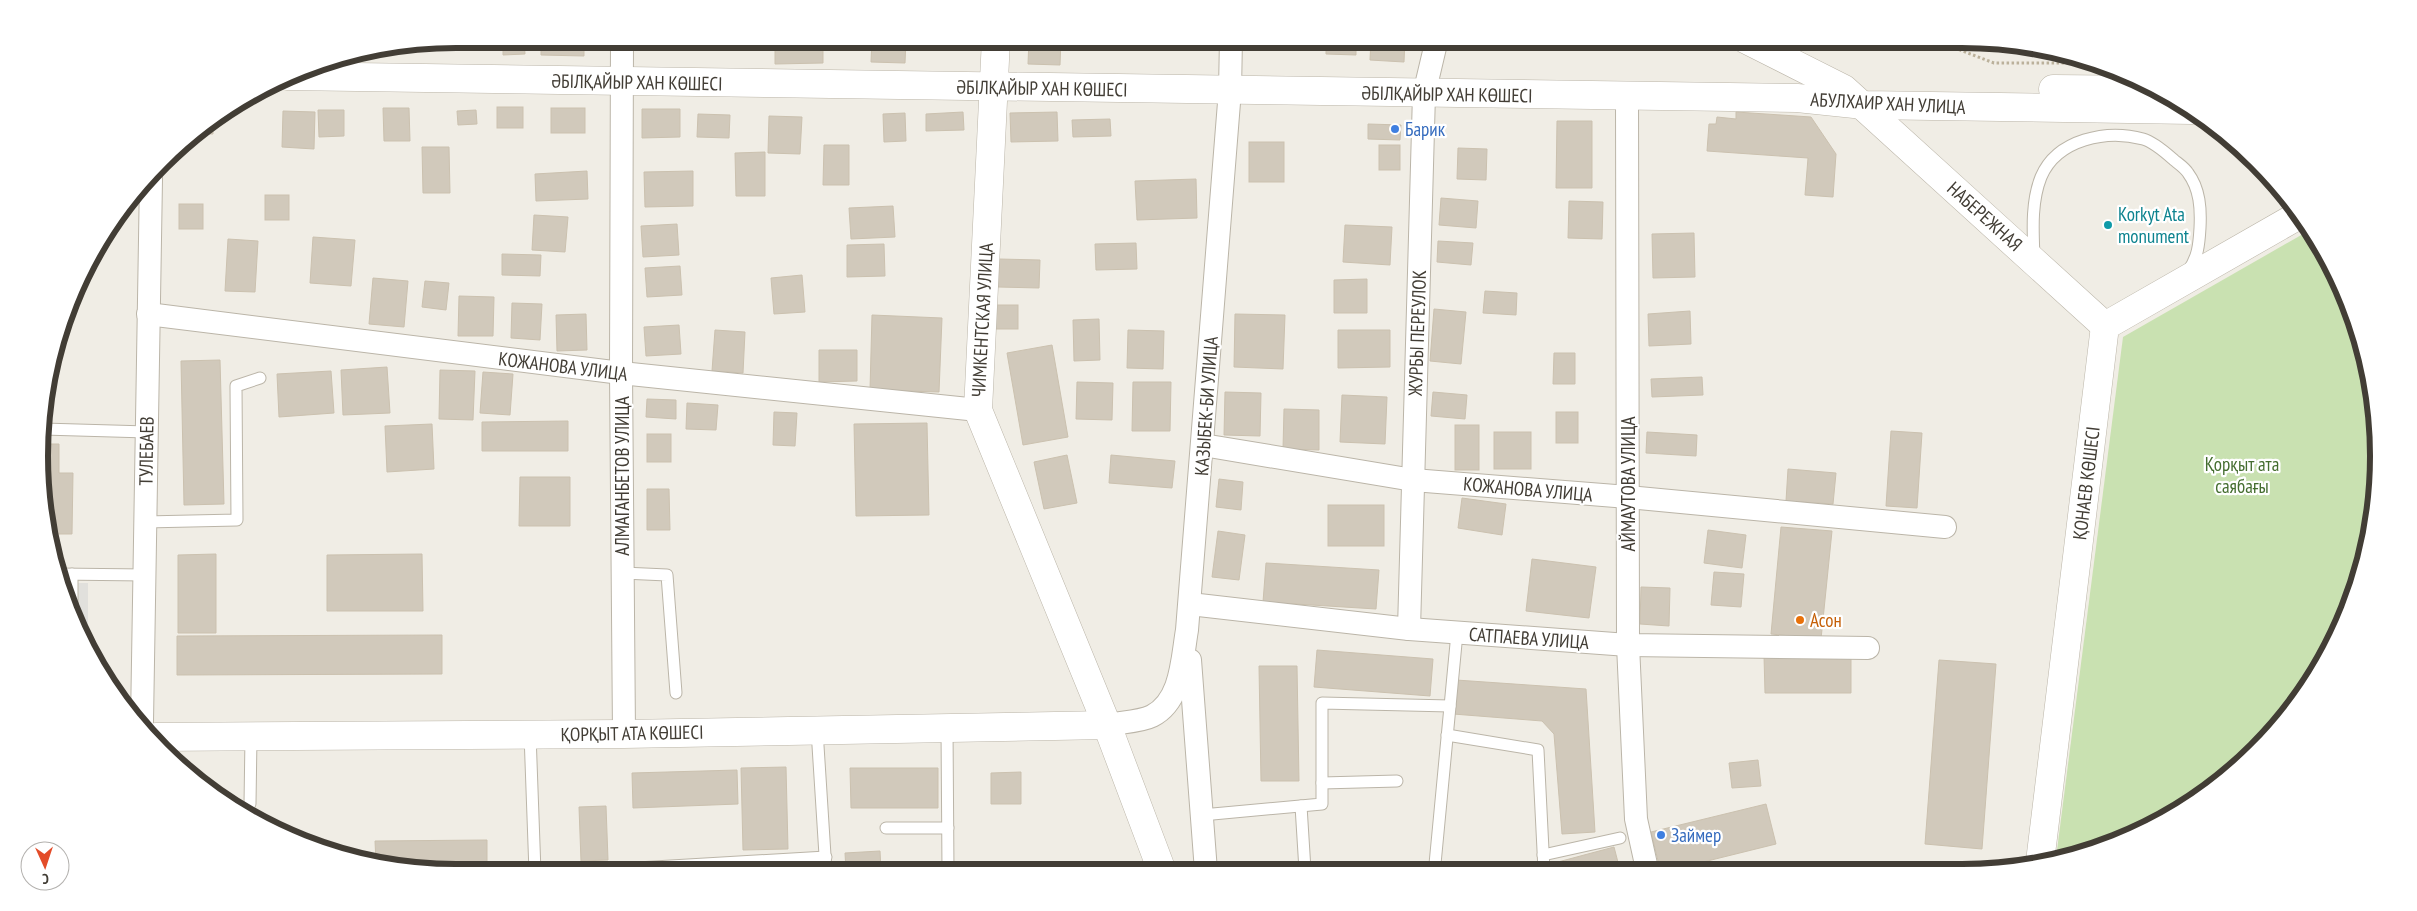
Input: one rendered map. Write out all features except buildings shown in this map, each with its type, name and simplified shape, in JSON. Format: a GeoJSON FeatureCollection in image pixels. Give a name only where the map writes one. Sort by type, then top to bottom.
{"type":"FeatureCollection","features":[{"type":"Feature","properties":{"kind":"street","name":"АЛМАГАНБЕТОВ УЛИЦА"},"geometry":{"type":"LineString","coordinates":[[622,48],[621,373],[624,734]]}},
{"type":"Feature","properties":{"kind":"street","name":"ЧИМКЕНТСКАЯ УЛИЦА"},"geometry":{"type":"LineString","coordinates":[[995,48],[978,410],[1107,725],[1159,864]]}},
{"type":"Feature","properties":{"kind":"street","name":"КАЗЫБЕК-БИ УЛИЦА"},"geometry":{"type":"LineString","coordinates":[[1107,725],[1152,716],[1166,703],[1176,689],[1187,630],[1230,90],[1231,48]]}},
{"type":"Feature","properties":{"kind":"street","name":"ЖУРБЫ ПЕРЕУЛОК"},"geometry":{"type":"LineString","coordinates":[[1409,630],[1424,94],[1435,48]]}},
{"type":"Feature","properties":{"kind":"street"},"geometry":{"type":"LineString","coordinates":[[1762,48],[1854,97]]}},
{"type":"Feature","properties":{"kind":"street","name":"ӘБІЛҚАЙЫР ХАН КӨШЕСІ"},"geometry":{"type":"LineString","coordinates":[[306,76],[1797,98]]}},
{"type":"Feature","properties":{"kind":"street","name":"АБУЛХАИР ХАН УЛИЦА"},"geometry":{"type":"LineString","coordinates":[[1797,98],[2143,90]]}},
{"type":"Feature","properties":{"kind":"street","name":"АЙМАУТОВА УЛИЦА"},"geometry":{"type":"LineString","coordinates":[[1627,96],[1628,645],[1636,819],[1646,864]]}},
{"type":"Feature","properties":{"kind":"street","name":"АБУЛХАИР ХАН УЛИЦА"},"geometry":{"type":"LineString","coordinates":[[1854,97],[2178,109]]}},
{"type":"Feature","properties":{"kind":"street","name":"НАБЕРЕЖНАЯ"},"geometry":{"type":"LineString","coordinates":[[1854,97],[2105,326]]}},
{"type":"Feature","properties":{"kind":"street","name":"ТУЛЕБАЕВ"},"geometry":{"type":"LineString","coordinates":[[142,716],[151,184]]}},
{"type":"Feature","properties":{"kind":"street"},"geometry":{"type":"LineString","coordinates":[[2105,326],[2293,218]]}},
{"type":"Feature","properties":{"kind":"street","name":"КОЖАНОВА УЛИЦА"},"geometry":{"type":"LineString","coordinates":[[148,314],[621,373],[978,410]]}},
{"type":"Feature","properties":{"kind":"street","name":"ҚОНАЕВ КӨШЕСІ"},"geometry":{"type":"LineString","coordinates":[[2041,856],[2105,326]]}},
{"type":"Feature","properties":{"kind":"street","name":"КОЖАНОВА УЛИЦА"},"geometry":{"type":"LineString","coordinates":[[1203,445],[1413,480],[1628,497],[1944,527]]}},
{"type":"Feature","properties":{"kind":"street","name":"САТПАЕВА УЛИЦА"},"geometry":{"type":"LineString","coordinates":[[1190,604],[1409,630],[1628,645],[1868,648]]}},
{"type":"Feature","properties":{"kind":"street"},"geometry":{"type":"LineString","coordinates":[[1187,630],[1206,864]]}},
{"type":"Feature","properties":{"kind":"street","name":"ҚОРҚЫТ АТА КӨШЕСІ"},"geometry":{"type":"LineString","coordinates":[[160,737],[624,734],[1107,725]]}},
{"type":"Feature","properties":{"kind":"lane"},"geometry":{"type":"LineString","coordinates":[[2034,260],[2035,203],[2041,177],[2054,158],[2091,137],[2122,135],[2145,139],[2166,153],[2188,173],[2201,203],[2199,247],[2195,260],[2178,284]]}},
{"type":"Feature","properties":{"kind":"lane"},"geometry":{"type":"LineString","coordinates":[[145,522],[237,520],[236,386],[260,378]]}},
{"type":"Feature","properties":{"kind":"lane"},"geometry":{"type":"LineString","coordinates":[[48,429],[147,432]]}},
{"type":"Feature","properties":{"kind":"lane"},"geometry":{"type":"LineString","coordinates":[[623,573],[668,576],[676,693]]}},
{"type":"Feature","properties":{"kind":"lane"},"geometry":{"type":"LineString","coordinates":[[65,574],[144,576]]}},
{"type":"Feature","properties":{"kind":"lane"},"geometry":{"type":"LineString","coordinates":[[70,590],[72,574]]}},
{"type":"Feature","properties":{"kind":"lane"},"geometry":{"type":"LineString","coordinates":[[1435,864],[1457,633]]}},
{"type":"Feature","properties":{"kind":"lane"},"geometry":{"type":"LineString","coordinates":[[1202,815],[1322,804],[1322,703],[1450,706]]}},
{"type":"Feature","properties":{"kind":"lane"},"geometry":{"type":"LineString","coordinates":[[947,728],[948,864]]}},
{"type":"Feature","properties":{"kind":"lane"},"geometry":{"type":"LineString","coordinates":[[818,730],[826,864]]}},
{"type":"Feature","properties":{"kind":"lane"},"geometry":{"type":"LineString","coordinates":[[530,734],[535,864]]}},
{"type":"Feature","properties":{"kind":"lane"},"geometry":{"type":"LineString","coordinates":[[1447,735],[1538,750],[1544,864]]}},
{"type":"Feature","properties":{"kind":"lane"},"geometry":{"type":"LineString","coordinates":[[250,804],[251,737]]}},
{"type":"Feature","properties":{"kind":"lane"},"geometry":{"type":"LineString","coordinates":[[1322,783],[1397,781]]}},
{"type":"Feature","properties":{"kind":"lane"},"geometry":{"type":"LineString","coordinates":[[1301,806],[1305,864]]}},
{"type":"Feature","properties":{"kind":"lane"},"geometry":{"type":"LineString","coordinates":[[886,828],[948,828]]}},
{"type":"Feature","properties":{"kind":"lane"},"geometry":{"type":"LineString","coordinates":[[1543,855],[1620,838]]}},
{"type":"Feature","properties":{"kind":"lane"},"geometry":{"type":"LineString","coordinates":[[706,864],[826,857]]}},
{"type":"Feature","properties":{"kind":"path"},"geometry":{"type":"LineString","coordinates":[[1955,48],[1994,63],[2074,63]]}},
{"type":"Feature","properties":{"kind":"green space","name":"Қорқыт ата саябағы"},"geometry":{"type":"Polygon","coordinates":[[[2304,234],[2338,299],[2348,324],[2362,376],[2369,429],[2370,456],[2366,509],[2356,561],[2338,612],[2315,659],[2301,682],[2268,725],[2231,762],[2188,795],[2166,809],[2093,842],[2057,852],[2123,337],[2304,234]]]}},
{"type":"Feature","properties":{"kind":"shaded area"},"geometry":{"type":"Polygon","coordinates":[[[68,583],[88,583],[88,632],[68,583]]]}},
{"type":"Feature","properties":{"kind":"place","name":"Барик"},"geometry":{"type":"Point","coordinates":[1395,129]}},
{"type":"Feature","properties":{"kind":"place","name":"Korkyt Ata monument"},"geometry":{"type":"Point","coordinates":[2108,225]}},
{"type":"Feature","properties":{"kind":"place","name":"Асон"},"geometry":{"type":"Point","coordinates":[1800,620]}},
{"type":"Feature","properties":{"kind":"place","name":"Займер"},"geometry":{"type":"Point","coordinates":[1661,835]}}]}
